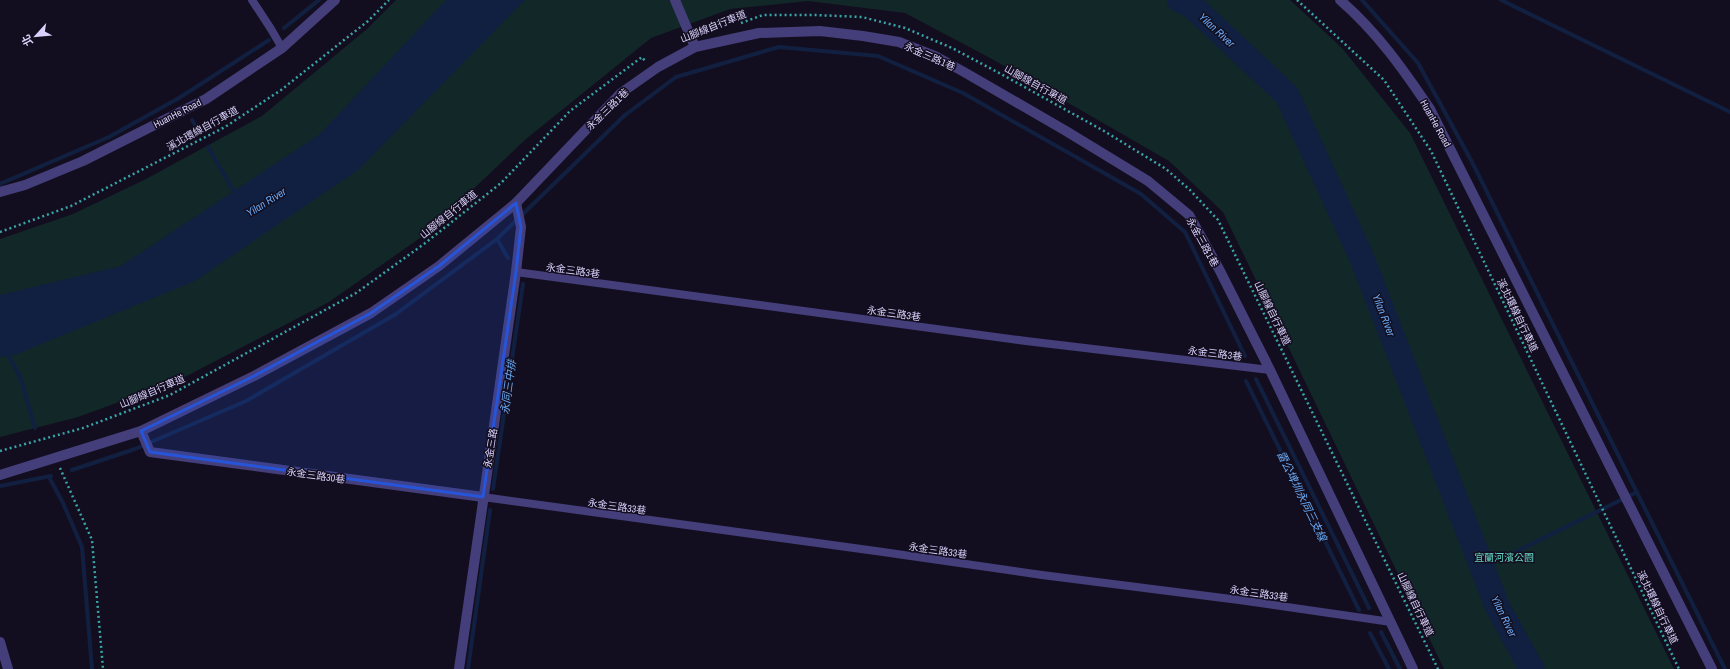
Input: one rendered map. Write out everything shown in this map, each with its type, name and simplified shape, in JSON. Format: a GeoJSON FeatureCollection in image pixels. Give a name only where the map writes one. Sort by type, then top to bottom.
{"type":"FeatureCollection","features":[{"type":"Feature","properties":{"kind":"street","name":"HuanHe Road"},"geometry":{"type":"LineString","coordinates":[[0,192],[25,185],[83,161],[206,99],[282,48],[335,0]]}},
{"type":"Feature","properties":{"kind":"street"},"geometry":{"type":"LineString","coordinates":[[675,0],[694,47]]}},
{"type":"Feature","properties":{"kind":"street","name":"HuanHe Road"},"geometry":{"type":"LineString","coordinates":[[1340,0],[1358,15],[1397,59],[1430,109],[1712,669]]}},
{"type":"Feature","properties":{"kind":"street","name":"永金三路1巷"},"geometry":{"type":"LineString","coordinates":[[0,475],[141,431],[254,376],[371,313],[439,266],[516,204],[621,93],[658,67],[694,47],[759,33],[820,31],[899,42],[937,57],[1066,131],[1148,181],[1189,215],[1270,370],[1413,669]]}},
{"type":"Feature","properties":{"kind":"street","name":"永金三路"},"geometry":{"type":"LineString","coordinates":[[459,669],[516,272],[521,227],[516,204]]}},
{"type":"Feature","properties":{"kind":"street","name":"永金三路30巷"},"geometry":{"type":"LineString","coordinates":[[141,431],[150,452],[483,497]]}},
{"type":"Feature","properties":{"kind":"street"},"geometry":{"type":"LineString","coordinates":[[0,642],[8,669]]}},
{"type":"Feature","properties":{"kind":"lane"},"geometry":{"type":"LineString","coordinates":[[252,0],[272,29],[282,48]]}},
{"type":"Feature","properties":{"kind":"lane","name":"永金三路3巷"},"geometry":{"type":"LineString","coordinates":[[516,272],[1018,340],[1270,370]]}},
{"type":"Feature","properties":{"kind":"lane","name":"永金三路33巷"},"geometry":{"type":"LineString","coordinates":[[483,497],[1391,622]]}},
{"type":"Feature","properties":{"kind":"path","name":"溪北環線自行車道"},"geometry":{"type":"LineString","coordinates":[[0,232],[71,206],[224,127],[282,90],[368,21],[388,0]]}},
{"type":"Feature","properties":{"kind":"path","name":"溪北環線自行車道"},"geometry":{"type":"LineString","coordinates":[[1297,0],[1384,80],[1431,152],[1679,669]]}},
{"type":"Feature","properties":{"kind":"path","name":"山腳線自行車道"},"geometry":{"type":"LineString","coordinates":[[735,26],[763,15],[815,14],[862,16],[905,28],[952,48],[1104,131],[1166,168],[1190,190],[1218,220],[1438,669]]}},
{"type":"Feature","properties":{"kind":"path","name":"山腳線自行車道"},"geometry":{"type":"LineString","coordinates":[[0,451],[83,428],[170,395],[356,293],[424,244],[500,183],[570,111],[642,57],[650,66]]}},
{"type":"Feature","properties":{"kind":"path"},"geometry":{"type":"LineString","coordinates":[[55,459],[92,540],[103,669]]}},
{"type":"Feature","properties":{"kind":"highlighted area"},"geometry":{"type":"Polygon","coordinates":[[[516,203],[521,227],[516,272],[483,497],[150,452],[141,431],[254,376],[371,313],[439,266],[516,203]]]}},
{"type":"Feature","properties":{"kind":"green space","name":"宜蘭河濱公園"},"geometry":{"type":"Polygon","coordinates":[[[396,0],[1290,0],[1342,48],[1410,133],[1674,669],[1444,669],[1223,212],[1169,161],[992,59],[905,13],[808,1],[730,9],[651,38],[526,139],[427,233],[329,302],[177,381],[78,417],[0,437],[0,239],[73,214],[146,179],[262,116],[367,29],[396,0]]]}},
{"type":"Feature","properties":{"kind":"water"},"geometry":{"type":"Polygon","coordinates":[[[446,0],[525,0],[358,170],[195,281],[17,354],[0,357],[0,295],[121,266],[320,134],[446,0]]]}},
{"type":"Feature","properties":{"kind":"waterway"},"geometry":{"type":"LineString","coordinates":[[284,28],[319,0]]}},
{"type":"Feature","properties":{"kind":"waterway","name":"Yilan River"},"geometry":{"type":"LineString","coordinates":[[1179,0],[1191,5],[1287,95],[1361,256],[1498,608],[1532,669]]}},
{"type":"Feature","properties":{"kind":"waterway"},"geometry":{"type":"LineString","coordinates":[[1362,0],[1418,63],[1472,162],[1725,669]]}},
{"type":"Feature","properties":{"kind":"waterway"},"geometry":{"type":"LineString","coordinates":[[1501,0],[1730,112]]}},
{"type":"Feature","properties":{"kind":"waterway"},"geometry":{"type":"LineString","coordinates":[[0,184],[109,137],[179,98],[269,40]]}},
{"type":"Feature","properties":{"kind":"waterway"},"geometry":{"type":"LineString","coordinates":[[72,470],[135,449],[246,401],[396,314],[497,239],[625,115],[676,77],[779,47],[878,56],[963,93],[1141,194],[1185,232],[1245,356]]}},
{"type":"Feature","properties":{"kind":"waterway"},"geometry":{"type":"LineString","coordinates":[[192,120],[198,130]]}},
{"type":"Feature","properties":{"kind":"waterway"},"geometry":{"type":"LineString","coordinates":[[208,147],[236,195]]}},
{"type":"Feature","properties":{"kind":"waterway","name":"永同三中排"},"geometry":{"type":"LineString","coordinates":[[497,239],[508,258]]}},
{"type":"Feature","properties":{"kind":"waterway","name":"永同三中排"},"geometry":{"type":"LineString","coordinates":[[493,489],[523,284]]}},
{"type":"Feature","properties":{"kind":"waterway"},"geometry":{"type":"LineString","coordinates":[[7,352],[20,377],[35,428]]}},
{"type":"Feature","properties":{"kind":"waterway"},"geometry":{"type":"LineString","coordinates":[[1256,379],[1369,608]]}},
{"type":"Feature","properties":{"kind":"waterway","name":"雷公埤圳永同三支線"},"geometry":{"type":"LineString","coordinates":[[1246,381],[1359,610]]}},
{"type":"Feature","properties":{"kind":"waterway"},"geometry":{"type":"LineString","coordinates":[[0,486],[51,476]]}},
{"type":"Feature","properties":{"kind":"waterway"},"geometry":{"type":"LineString","coordinates":[[49,477],[63,503],[82,547],[92,669]]}},
{"type":"Feature","properties":{"kind":"waterway"},"geometry":{"type":"LineString","coordinates":[[1483,568],[1637,492]]}},
{"type":"Feature","properties":{"kind":"waterway","name":"永同三中排"},"geometry":{"type":"LineString","coordinates":[[468,669],[490,510]]}},
{"type":"Feature","properties":{"kind":"waterway"},"geometry":{"type":"LineString","coordinates":[[1381,632],[1400,669]]}},
{"type":"Feature","properties":{"kind":"waterway","name":"雷公埤圳永同三支線"},"geometry":{"type":"LineString","coordinates":[[1370,633],[1389,669]]}}]}
